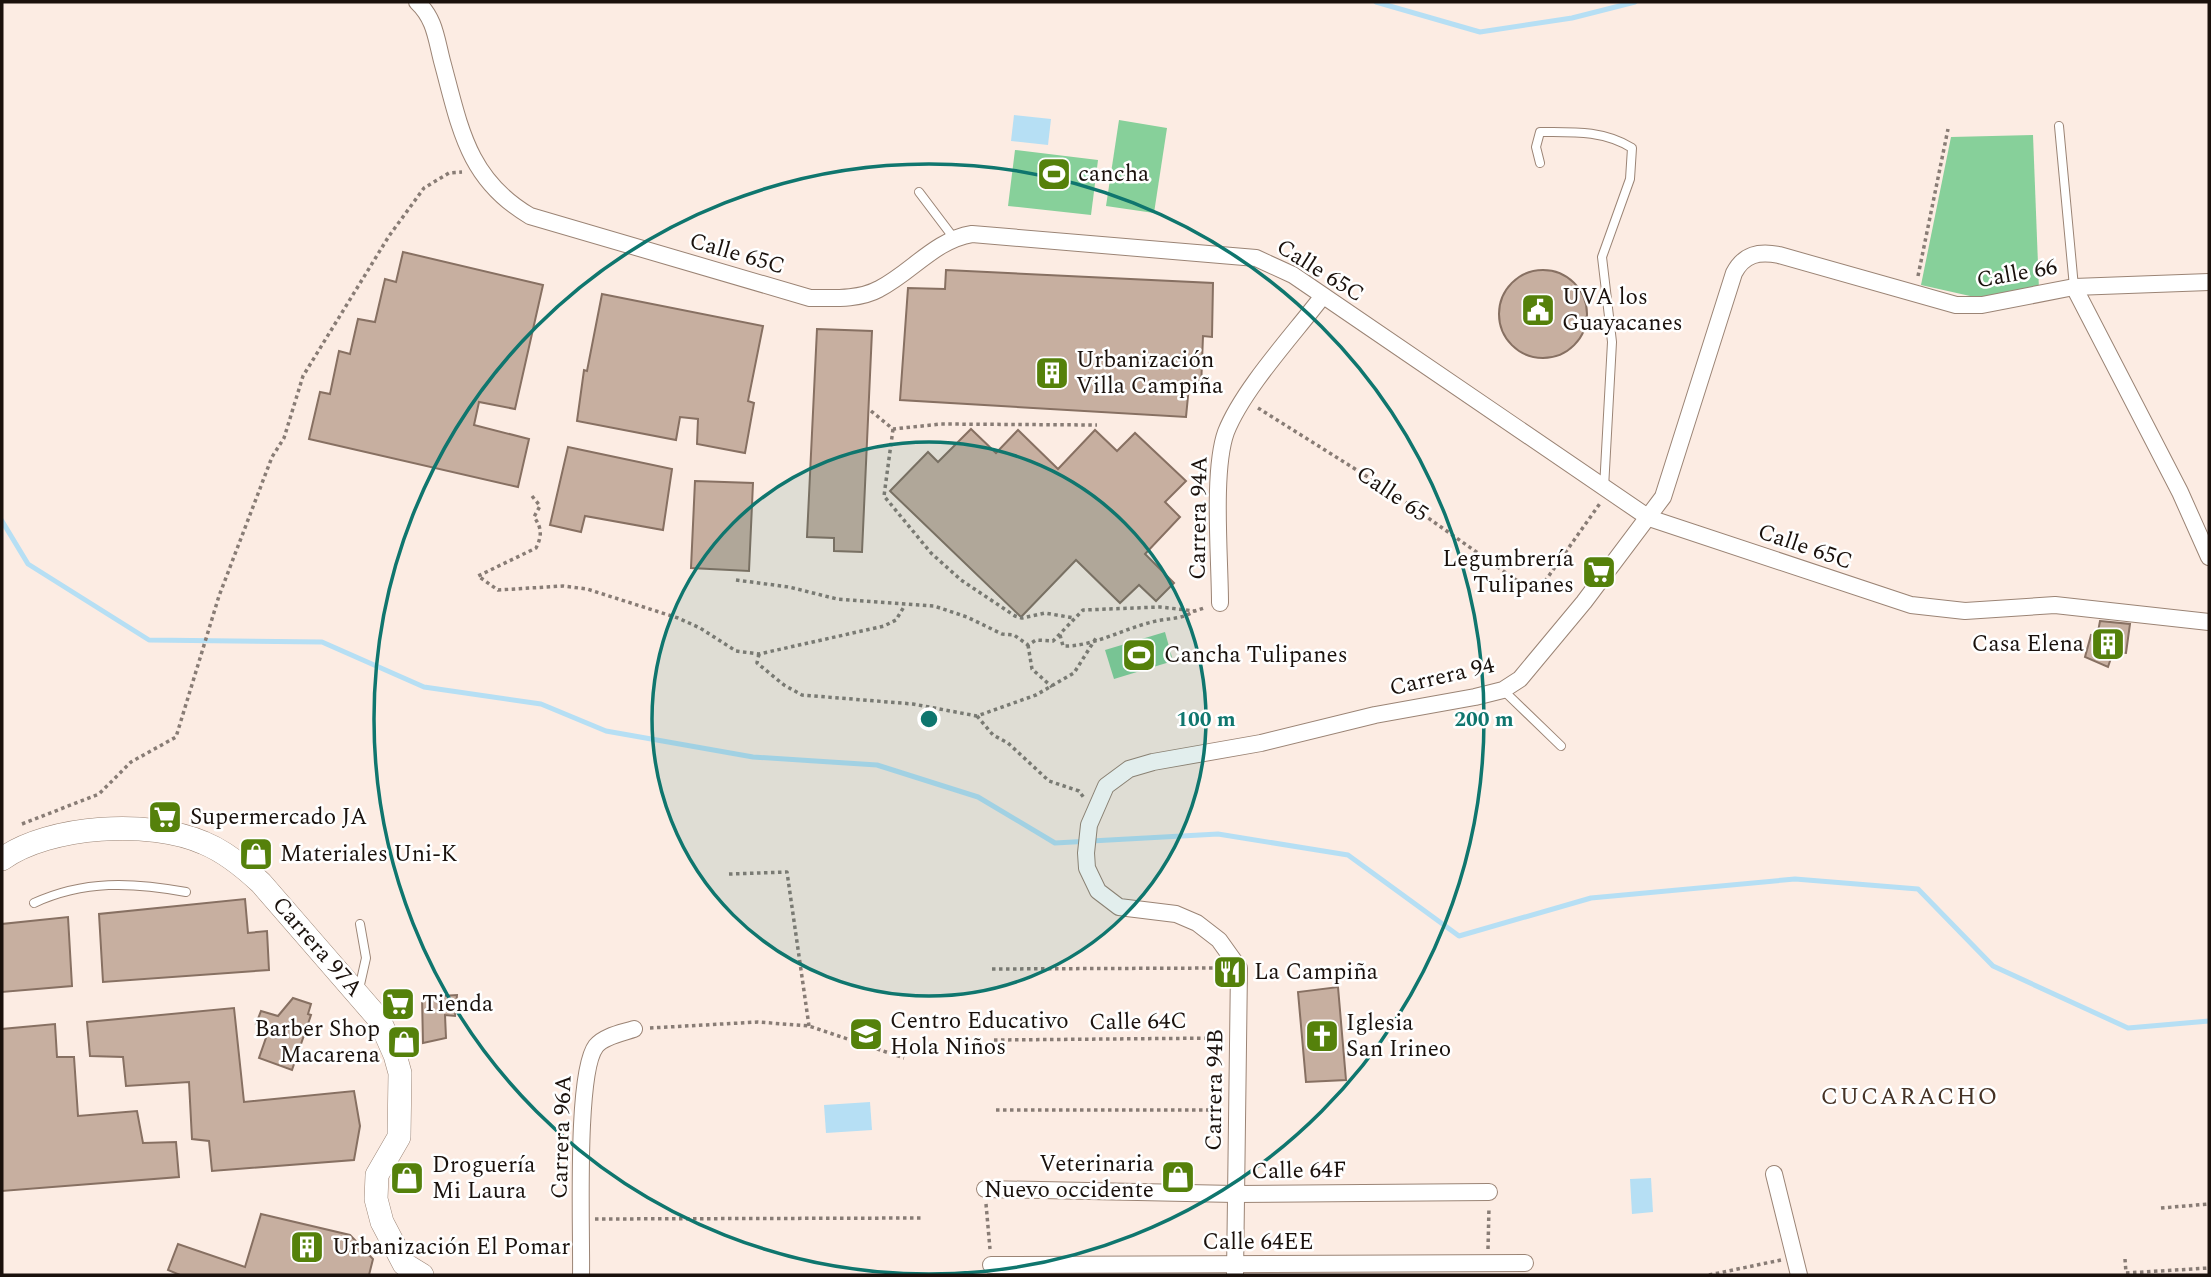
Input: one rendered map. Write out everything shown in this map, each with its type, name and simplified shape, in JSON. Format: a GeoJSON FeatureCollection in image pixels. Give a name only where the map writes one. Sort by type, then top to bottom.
{"type":"FeatureCollection","features":[{"type":"Feature","properties":{"kind":"street","name":"Calle 65C"},"geometry":{"type":"LineString","coordinates":[[417,2],[435,26],[463,134],[479,171],[494,191],[530,216],[810,298],[857,296],[878,289],[953,237],[972,234],[1256,258],[1293,275],[1649,518],[1912,605],[1965,611],[2055,605],[2209,622]]}},
{"type":"Feature","properties":{"kind":"street","name":"Calle 66"},"geometry":{"type":"LineString","coordinates":[[1755,254],[1779,255],[1956,305],[1982,305],[2074,287],[2209,282]]}},
{"type":"Feature","properties":{"kind":"street","name":"Carrera 94"},"geometry":{"type":"LineString","coordinates":[[1238,968],[1219,940],[1197,923],[1176,914],[1119,907],[1098,891],[1087,868],[1092,818],[1114,777],[1153,762],[1261,743],[1375,715],[1503,690],[1520,678],[1649,518],[1671,478],[1734,273],[1741,263],[1755,254]]}},
{"type":"Feature","properties":{"kind":"street"},"geometry":{"type":"LineString","coordinates":[[2074,287],[2180,492],[2209,557]]}},
{"type":"Feature","properties":{"kind":"street","name":"Carrera 94A"},"geometry":{"type":"LineString","coordinates":[[1220,603],[1220,464],[1226,433],[1244,400],[1322,297]]}},
{"type":"Feature","properties":{"kind":"street","name":"Carrera 97A"},"geometry":{"type":"LineString","coordinates":[[19,836],[108,830],[178,834],[206,843],[242,865],[271,893],[379,1019],[400,1073],[399,1137],[377,1175],[376,1199],[382,1222],[408,1271]]}},
{"type":"Feature","properties":{"kind":"street"},"geometry":{"type":"LineString","coordinates":[[2,859],[19,836]]}},
{"type":"Feature","properties":{"kind":"street","name":"Carrera 94B"},"geometry":{"type":"LineString","coordinates":[[1235,1270],[1240,1038],[1238,968]]}},
{"type":"Feature","properties":{"kind":"street","name":"Carrera 96A"},"geometry":{"type":"LineString","coordinates":[[581,1275],[585,1092],[589,1058],[597,1044],[608,1037],[634,1029]]}},
{"type":"Feature","properties":{"kind":"street"},"geometry":{"type":"LineString","coordinates":[[1773,1174],[1799,1275]]}},
{"type":"Feature","properties":{"kind":"street","name":"Calle 64F"},"geometry":{"type":"LineString","coordinates":[[985,1189],[1235,1194],[1489,1192]]}},
{"type":"Feature","properties":{"kind":"street","name":"Calle 64EE"},"geometry":{"type":"LineString","coordinates":[[991,1265],[1235,1270],[1525,1263]]}},
{"type":"Feature","properties":{"kind":"lane"},"geometry":{"type":"LineString","coordinates":[[2059,126],[2074,287]]}},
{"type":"Feature","properties":{"kind":"lane"},"geometry":{"type":"LineString","coordinates":[[1540,163],[1536,147],[1540,132],[1584,131],[1619,140],[1632,148],[1630,179],[1602,257],[1612,342],[1606,489]]}},
{"type":"Feature","properties":{"kind":"lane"},"geometry":{"type":"LineString","coordinates":[[919,192],[953,237]]}},
{"type":"Feature","properties":{"kind":"lane"},"geometry":{"type":"LineString","coordinates":[[1503,690],[1560,746]]}},
{"type":"Feature","properties":{"kind":"lane"},"geometry":{"type":"LineString","coordinates":[[33,903],[57,892],[109,883],[186,892]]}},
{"type":"Feature","properties":{"kind":"lane"},"geometry":{"type":"LineString","coordinates":[[358,995],[366,958],[360,924]]}},
{"type":"Feature","properties":{"kind":"path"},"geometry":{"type":"LineString","coordinates":[[1915,292],[1948,129]]}},
{"type":"Feature","properties":{"kind":"path"},"geometry":{"type":"LineString","coordinates":[[19,836],[60,807],[99,794],[131,762],[176,737],[219,596],[272,457],[284,438],[303,376],[389,236],[424,188],[449,173],[479,171]]}},
{"type":"Feature","properties":{"kind":"path","name":"Calle 65"},"geometry":{"type":"LineString","coordinates":[[1244,400],[1387,489],[1536,594],[1606,489]]}},
{"type":"Feature","properties":{"kind":"path"},"geometry":{"type":"LineString","coordinates":[[871,411],[893,429],[941,424],[1097,425]]}},
{"type":"Feature","properties":{"kind":"path"},"geometry":{"type":"LineString","coordinates":[[893,429],[884,496],[931,553],[961,580],[1015,616],[1022,618],[1045,613],[1074,618]]}},
{"type":"Feature","properties":{"kind":"path"},"geometry":{"type":"LineString","coordinates":[[531,496],[540,506],[534,517],[541,529],[536,548],[478,576],[491,588],[509,592],[563,586],[587,589],[678,618],[701,628],[736,650],[759,654],[884,626],[896,620],[905,605]]}},
{"type":"Feature","properties":{"kind":"path"},"geometry":{"type":"LineString","coordinates":[[736,580],[789,587],[837,598],[934,606],[967,617],[1002,634],[1014,635],[1028,645],[1032,669],[1052,687]]}},
{"type":"Feature","properties":{"kind":"path"},"geometry":{"type":"LineString","coordinates":[[1060,635],[1063,646],[1080,645],[1153,621],[1188,615],[1220,603]]}},
{"type":"Feature","properties":{"kind":"path"},"geometry":{"type":"LineString","coordinates":[[1028,645],[1036,640],[1053,641],[1083,610],[1160,607],[1195,611]]}},
{"type":"Feature","properties":{"kind":"path"},"geometry":{"type":"LineString","coordinates":[[759,654],[757,663],[783,685],[802,695],[914,704],[977,716],[1052,687],[1074,673],[1096,638]]}},
{"type":"Feature","properties":{"kind":"path"},"geometry":{"type":"LineString","coordinates":[[977,716],[993,735],[1018,752],[1049,781],[1079,791],[1092,818]]}},
{"type":"Feature","properties":{"kind":"path"},"geometry":{"type":"LineString","coordinates":[[729,874],[787,872],[809,1026]]}},
{"type":"Feature","properties":{"kind":"path"},"geometry":{"type":"LineString","coordinates":[[992,969],[1238,968]]}},
{"type":"Feature","properties":{"kind":"path"},"geometry":{"type":"LineString","coordinates":[[634,1029],[716,1023],[809,1026],[904,1058]]}},
{"type":"Feature","properties":{"kind":"path","name":"Calle 64C"},"geometry":{"type":"LineString","coordinates":[[994,1041],[1240,1038]]}},
{"type":"Feature","properties":{"kind":"path"},"geometry":{"type":"LineString","coordinates":[[996,1110],[1238,1110]]}},
{"type":"Feature","properties":{"kind":"path"},"geometry":{"type":"LineString","coordinates":[[985,1189],[991,1265]]}},
{"type":"Feature","properties":{"kind":"path"},"geometry":{"type":"LineString","coordinates":[[1488,1263],[1489,1192]]}},
{"type":"Feature","properties":{"kind":"path"},"geometry":{"type":"LineString","coordinates":[[2161,1208],[2209,1204]]}},
{"type":"Feature","properties":{"kind":"path"},"geometry":{"type":"LineString","coordinates":[[582,1219],[922,1217]]}},
{"type":"Feature","properties":{"kind":"path"},"geometry":{"type":"LineString","coordinates":[[1709,1275],[1796,1257]]}},
{"type":"Feature","properties":{"kind":"path"},"geometry":{"type":"LineString","coordinates":[[2125,1259],[2126,1274],[2209,1268]]}},
{"type":"Feature","properties":{"kind":"green space","name":"cancha"},"geometry":{"type":"Polygon","coordinates":[[[1119,120],[1167,128],[1154,213],[1106,206],[1119,120]]]}},
{"type":"Feature","properties":{"kind":"green space"},"geometry":{"type":"Polygon","coordinates":[[[2033,135],[2039,290],[1979,298],[1921,285],[1951,137],[2033,135]]]}},
{"type":"Feature","properties":{"kind":"green space","name":"cancha"},"geometry":{"type":"Polygon","coordinates":[[[1015,150],[1098,160],[1091,215],[1008,206],[1015,150]]]}},
{"type":"Feature","properties":{"kind":"green space","name":"Cancha Tulipanes"},"geometry":{"type":"Polygon","coordinates":[[[1165,632],[1173,661],[1114,679],[1105,650],[1165,632]]]}},
{"type":"Feature","properties":{"kind":"water"},"geometry":{"type":"Polygon","coordinates":[[[1014,115],[1051,119],[1048,145],[1011,141],[1014,115]]]}},
{"type":"Feature","properties":{"kind":"water"},"geometry":{"type":"Polygon","coordinates":[[[870,1102],[872,1130],[826,1133],[824,1105],[870,1102]]]}},
{"type":"Feature","properties":{"kind":"water"},"geometry":{"type":"Polygon","coordinates":[[[1651,1178],[1653,1212],[1632,1214],[1630,1179],[1651,1178]]]}},
{"type":"Feature","properties":{"kind":"building"},"geometry":{"type":"Polygon","coordinates":[[[403,252],[543,285],[515,409],[479,402],[474,425],[529,439],[518,487],[309,439],[320,392],[330,394],[339,351],[350,354],[358,319],[375,322],[385,279],[396,282],[403,252]]]}},
{"type":"Feature","properties":{"kind":"building"},"geometry":{"type":"Polygon","coordinates":[[[946,270],[1213,283],[1212,337],[1203,336],[1201,388],[1189,386],[1186,417],[900,400],[908,288],[945,289],[946,270]]]}},
{"type":"Feature","properties":{"kind":"building"},"geometry":{"type":"Polygon","coordinates":[[[1543,270],[1568,277],[1580,289],[1587,314],[1580,339],[1568,351],[1543,358],[1518,351],[1506,339],[1499,314],[1506,289],[1518,277],[1543,270]]]}},
{"type":"Feature","properties":{"kind":"building"},"geometry":{"type":"Polygon","coordinates":[[[602,294],[763,326],[748,401],[754,403],[745,453],[697,444],[698,419],[680,417],[676,440],[577,421],[584,370],[587,371],[602,294]]]}},
{"type":"Feature","properties":{"kind":"building"},"geometry":{"type":"Polygon","coordinates":[[[817,329],[872,331],[862,552],[834,551],[834,538],[807,537],[817,329]]]}},
{"type":"Feature","properties":{"kind":"building"},"geometry":{"type":"Polygon","coordinates":[[[971,429],[996,453],[1018,430],[1058,469],[1095,430],[1117,451],[1135,433],[1186,481],[1165,502],[1180,517],[1145,554],[1174,583],[1156,601],[1139,585],[1120,603],[1076,560],[1021,617],[890,491],[928,452],[938,462],[971,429]]]}},
{"type":"Feature","properties":{"kind":"building"},"geometry":{"type":"Polygon","coordinates":[[[568,447],[672,469],[663,530],[585,516],[581,532],[550,525],[568,447]]]}},
{"type":"Feature","properties":{"kind":"building"},"geometry":{"type":"Polygon","coordinates":[[[695,481],[753,483],[749,571],[691,568],[695,481]]]}},
{"type":"Feature","properties":{"kind":"building","name":"Casa Elena"},"geometry":{"type":"Polygon","coordinates":[[[2100,621],[2130,624],[2126,653],[2113,652],[2108,667],[2085,657],[2091,635],[2097,637],[2100,621]]]}},
{"type":"Feature","properties":{"kind":"building"},"geometry":{"type":"Polygon","coordinates":[[[245,899],[248,933],[267,931],[269,970],[103,982],[99,914],[245,899]]]}},
{"type":"Feature","properties":{"kind":"building"},"geometry":{"type":"Polygon","coordinates":[[[68,917],[72,986],[2,992],[2,924],[68,917]]]}},
{"type":"Feature","properties":{"kind":"building","name":"Iglesia San Irineo"},"geometry":{"type":"Polygon","coordinates":[[[1338,987],[1346,1080],[1306,1082],[1298,992],[1338,987]]]}},
{"type":"Feature","properties":{"kind":"building"},"geometry":{"type":"Polygon","coordinates":[[[457,995],[455,1016],[445,1015],[446,1038],[423,1043],[422,997],[457,995]]]}},
{"type":"Feature","properties":{"kind":"building"},"geometry":{"type":"Polygon","coordinates":[[[293,998],[311,1004],[308,1014],[311,1015],[292,1070],[259,1058],[269,1029],[256,1024],[261,1011],[278,1016],[293,998]]]}},
{"type":"Feature","properties":{"kind":"building"},"geometry":{"type":"Polygon","coordinates":[[[234,1008],[244,1102],[354,1091],[360,1126],[354,1160],[212,1171],[209,1141],[192,1139],[189,1082],[126,1086],[123,1057],[90,1056],[87,1022],[234,1008]]]}},
{"type":"Feature","properties":{"kind":"building"},"geometry":{"type":"Polygon","coordinates":[[[55,1024],[57,1057],[74,1057],[78,1116],[137,1111],[143,1143],[176,1142],[179,1177],[2,1191],[2,1029],[55,1024]]]}},
{"type":"Feature","properties":{"kind":"building","name":"Urbanización El Pomar"},"geometry":{"type":"Polygon","coordinates":[[[261,1214],[350,1235],[373,1259],[369,1275],[180,1275],[168,1270],[178,1244],[245,1267],[261,1214]]]}},
{"type":"Feature","properties":{"kind":"waterway"},"geometry":{"type":"LineString","coordinates":[[1376,2],[1480,32],[1572,18],[1635,2]]}},
{"type":"Feature","properties":{"kind":"waterway"},"geometry":{"type":"LineString","coordinates":[[2,521],[28,564],[149,640],[322,642],[424,687],[541,704],[606,731],[753,757],[877,765],[978,797],[1055,843],[1218,834],[1348,855],[1459,936],[1591,898],[1795,879],[1918,889],[1993,966],[2128,1028],[2209,1021]]}},
{"type":"Feature","properties":{"kind":"place","name":"cancha"},"geometry":{"type":"Point","coordinates":[1054,174]}},
{"type":"Feature","properties":{"kind":"place","name":"UVA los Guayacanes"},"geometry":{"type":"Point","coordinates":[1538,310]}},
{"type":"Feature","properties":{"kind":"place","name":"Urbanización Villa Campiña"},"geometry":{"type":"Point","coordinates":[1052,373]}},
{"type":"Feature","properties":{"kind":"place","name":"Legumbrería Tulipanes"},"geometry":{"type":"Point","coordinates":[1599,572]}},
{"type":"Feature","properties":{"kind":"place","name":"Casa Elena"},"geometry":{"type":"Point","coordinates":[2108,644]}},
{"type":"Feature","properties":{"kind":"place","name":"Cancha Tulipanes"},"geometry":{"type":"Point","coordinates":[1139,655]}},
{"type":"Feature","properties":{"kind":"place","name":"Supermercado JA"},"geometry":{"type":"Point","coordinates":[165,817]}},
{"type":"Feature","properties":{"kind":"place","name":"Materiales Uni-K"},"geometry":{"type":"Point","coordinates":[256,854]}},
{"type":"Feature","properties":{"kind":"place","name":"La Campiña"},"geometry":{"type":"Point","coordinates":[1230,972]}},
{"type":"Feature","properties":{"kind":"place","name":"Tienda"},"geometry":{"type":"Point","coordinates":[398,1004]}},
{"type":"Feature","properties":{"kind":"place","name":"Centro Educativo Hola Niños"},"geometry":{"type":"Point","coordinates":[866,1034]}},
{"type":"Feature","properties":{"kind":"place","name":"Iglesia San Irineo"},"geometry":{"type":"Point","coordinates":[1322,1036]}},
{"type":"Feature","properties":{"kind":"place","name":"Barber Shop Macarena"},"geometry":{"type":"Point","coordinates":[404,1042]}},
{"type":"Feature","properties":{"kind":"place","name":"Veterinaria Nuevo occidente"},"geometry":{"type":"Point","coordinates":[1178,1177]}},
{"type":"Feature","properties":{"kind":"place","name":"Droguería Mi Laura"},"geometry":{"type":"Point","coordinates":[407,1178]}},
{"type":"Feature","properties":{"kind":"place","name":"Urbanización El Pomar"},"geometry":{"type":"Point","coordinates":[307,1247]}},
{"type":"Feature","properties":{"kind":"district","name":"CUCARACHO"},"geometry":{"type":"Point","coordinates":[1910,1097]}}]}
